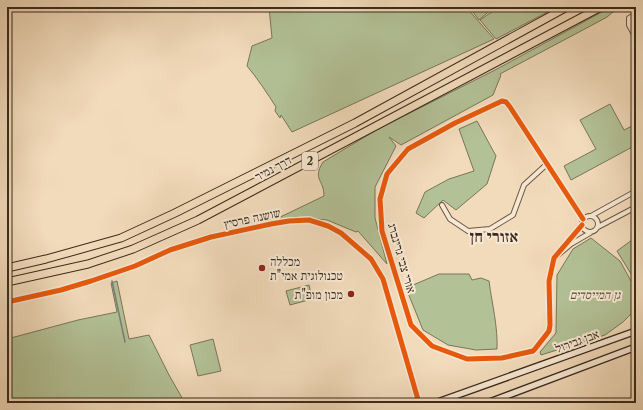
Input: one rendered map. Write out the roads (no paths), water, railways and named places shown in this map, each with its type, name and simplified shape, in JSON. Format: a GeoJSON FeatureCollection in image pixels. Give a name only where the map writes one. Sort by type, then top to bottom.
{"type":"FeatureCollection","features":[{"type":"Feature","properties":{"kind":"highway","name":"דרך נמיר"},"geometry":{"type":"LineString","coordinates":[[7,268],[46,259],[128,235],[175,213],[355,122],[567,7]]}},
{"type":"Feature","properties":{"kind":"highway","name":"דרך נמיר"},"geometry":{"type":"LineString","coordinates":[[7,282],[88,264],[133,249],[198,220],[600,7]]}},
{"type":"Feature","properties":{"kind":"street"},"geometry":{"type":"LineString","coordinates":[[636,14],[629,18],[629,24],[636,38]]}},
{"type":"Feature","properties":{"kind":"street","name":"אורי צבי גרינברג"},"geometry":{"type":"LineString","coordinates":[[582,225],[554,258],[548,281],[549,331],[533,351],[508,357],[467,359],[432,346],[411,325],[382,232],[380,199],[387,174],[408,149],[455,123],[502,101],[506,102],[510,107],[583,219]]}},
{"type":"Feature","properties":{"kind":"street"},"geometry":{"type":"LineString","coordinates":[[442,205],[450,219],[468,232],[490,229],[513,215],[524,185],[547,164]]}},
{"type":"Feature","properties":{"kind":"street"},"geometry":{"type":"LineString","coordinates":[[590,233],[585,231],[582,225],[583,219],[636,191]]}},
{"type":"Feature","properties":{"kind":"street"},"geometry":{"type":"LineString","coordinates":[[554,258],[571,244],[595,231],[598,227],[636,207]]}},
{"type":"Feature","properties":{"kind":"street"},"geometry":{"type":"LineString","coordinates":[[591,216],[597,220],[598,227]]}},
{"type":"Feature","properties":{"kind":"street","name":"שושנה פרסיץ"},"geometry":{"type":"LineString","coordinates":[[7,302],[61,290],[91,281],[135,266],[170,250],[212,237],[289,221],[309,220],[328,226],[341,233],[371,259],[383,279],[419,403]]}},
{"type":"Feature","properties":{"kind":"street","name":"אבן גבירול"},"geometry":{"type":"LineString","coordinates":[[434,403],[636,331]]}},
{"type":"Feature","properties":{"kind":"street"},"geometry":{"type":"LineString","coordinates":[[487,403],[636,348]]}},
{"type":"Feature","properties":{"kind":"waterway"},"geometry":{"type":"LineString","coordinates":[[112,281],[125,342]]}},
{"type":"Feature","properties":{"kind":"place","name":"מכללה טכנולוגית אמי\"ת"},"geometry":{"type":"Point","coordinates":[262,268]}},
{"type":"Feature","properties":{"kind":"place","name":"מכון מופ\"ת"},"geometry":{"type":"Point","coordinates":[351,294]}},
{"type":"Feature","properties":{"kind":"district","name":"אזורי חן"},"geometry":{"type":"Point","coordinates":[494,236]}},
{"type":"Feature","properties":{"kind":"park label","name":"גן המייסדים"},"geometry":{"type":"Point","coordinates":[595,294]}}]}
